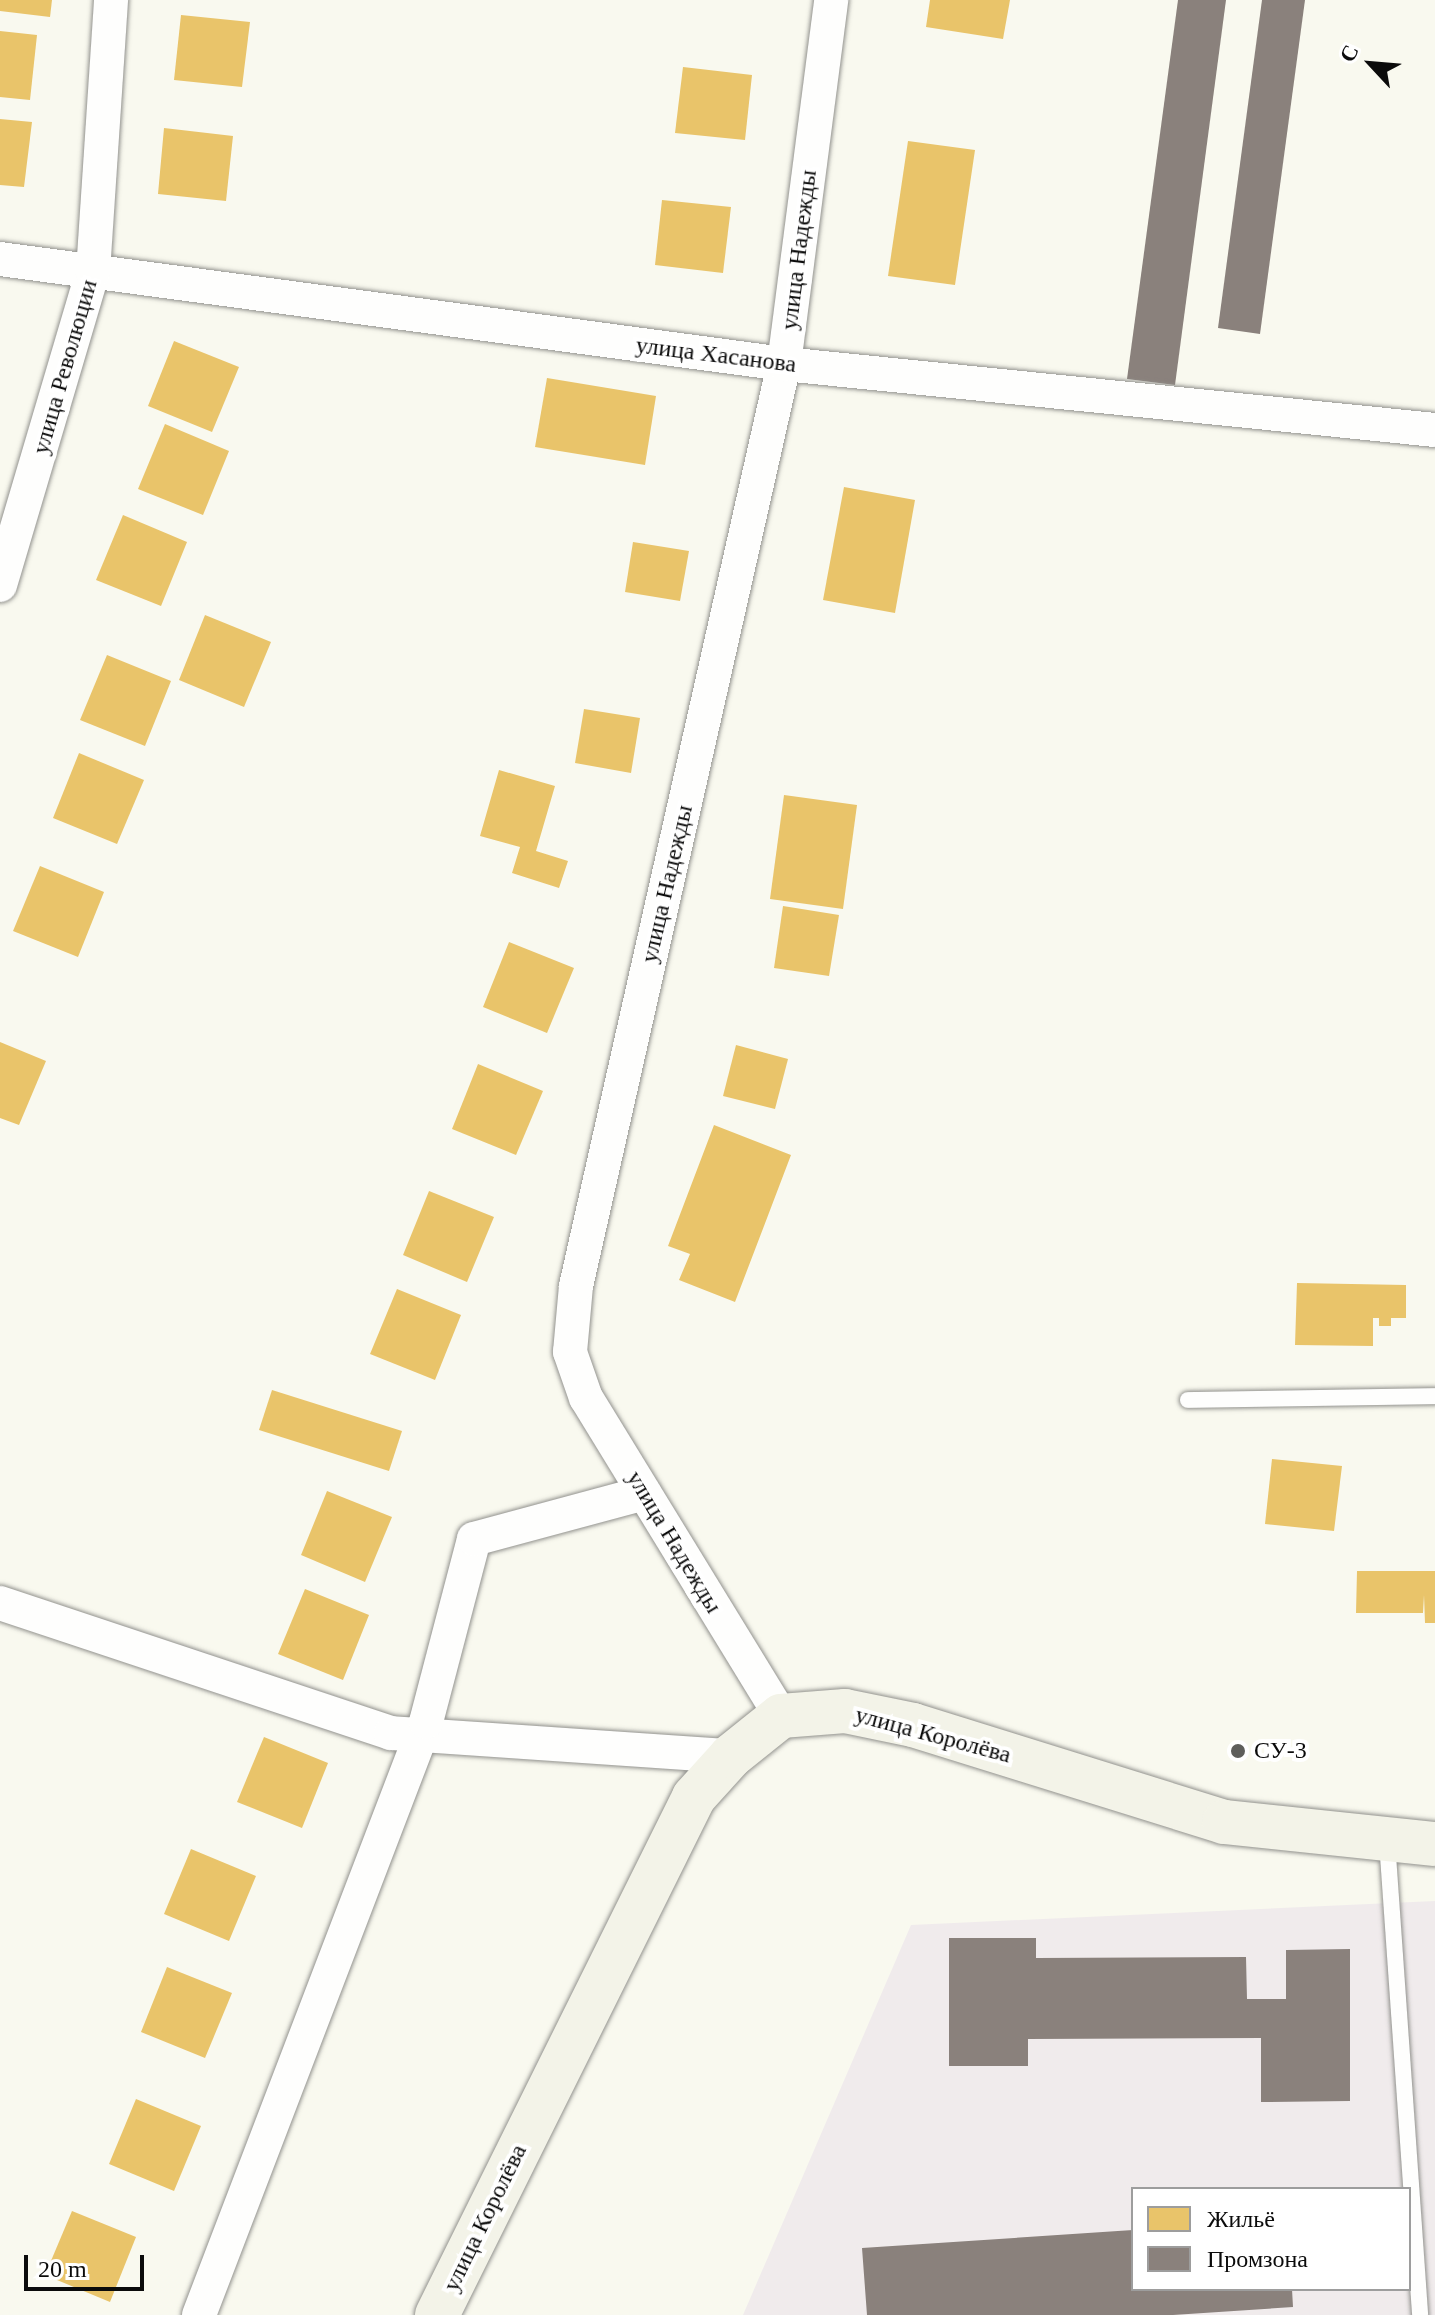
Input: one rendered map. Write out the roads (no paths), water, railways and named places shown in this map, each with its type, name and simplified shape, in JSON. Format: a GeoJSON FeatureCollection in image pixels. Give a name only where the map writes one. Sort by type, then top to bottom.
{"type":"FeatureCollection","features":[{"type":"Feature","properties":{"kind":"street","name":"улица Революции"},"geometry":{"type":"LineString","coordinates":[[0,585],[93,272],[111,0]]}},
{"type":"Feature","properties":{"kind":"street","name":"улица Надежды"},"geometry":{"type":"LineString","coordinates":[[781,1716],[586,1398],[570,1352],[576,1286],[784,364],[831,0]]}},
{"type":"Feature","properties":{"kind":"street","name":"улица Хасанова"},"geometry":{"type":"LineString","coordinates":[[0,259],[784,364],[1435,430]]}},
{"type":"Feature","properties":{"kind":"street"},"geometry":{"type":"LineString","coordinates":[[199,2315],[422,1735],[474,1539],[644,1493]]}},
{"type":"Feature","properties":{"kind":"street"},"geometry":{"type":"LineString","coordinates":[[0,1603],[391,1733],[731,1756]]}},
{"type":"Feature","properties":{"kind":"street","name":"улица Королёва"},"geometry":{"type":"LineString","coordinates":[[437,2315],[694,1797],[731,1756],[781,1716],[845,1711],[913,1725],[1224,1822],[1435,1844]]}},
{"type":"Feature","properties":{"kind":"lane"},"geometry":{"type":"LineString","coordinates":[[1188,1400],[1435,1396]]}},
{"type":"Feature","properties":{"kind":"lane"},"geometry":{"type":"LineString","coordinates":[[1387,1839],[1420,2315]]}},
{"type":"Feature","properties":{"kind":"place","name":"СУ-3"},"geometry":{"type":"Point","coordinates":[1238,1751]}}]}
